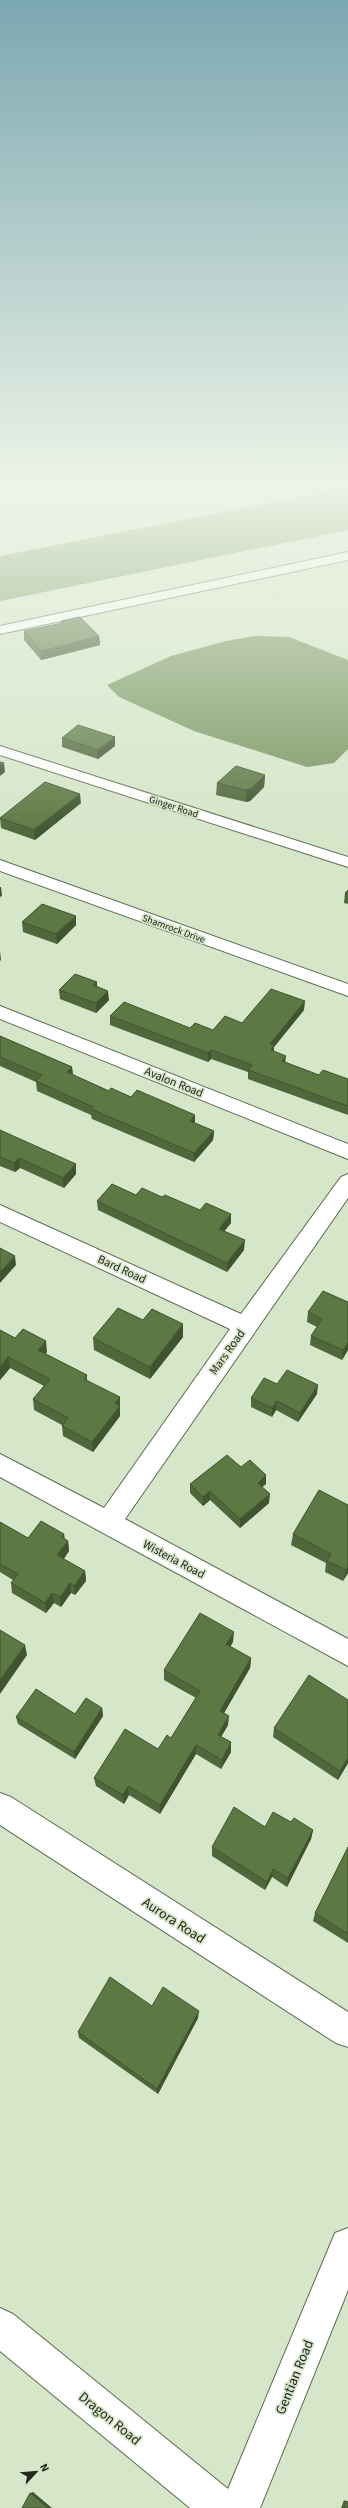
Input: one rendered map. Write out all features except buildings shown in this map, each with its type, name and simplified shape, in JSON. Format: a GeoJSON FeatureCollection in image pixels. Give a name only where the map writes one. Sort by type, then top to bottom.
{"type":"FeatureCollection","features":[{"type":"Feature","properties":{"kind":"street"},"geometry":{"type":"LineString","coordinates":[[0,630],[122,604]]}},
{"type":"Feature","properties":{"kind":"street","name":"Ginger Road"},"geometry":{"type":"LineString","coordinates":[[0,750],[348,862]]}},
{"type":"Feature","properties":{"kind":"street","name":"Shamrock Drive"},"geometry":{"type":"LineString","coordinates":[[0,865],[348,990]]}},
{"type":"Feature","properties":{"kind":"street","name":"Avalon Road"},"geometry":{"type":"LineString","coordinates":[[0,1012],[348,1152]]}},
{"type":"Feature","properties":{"kind":"street","name":"Mars Road"},"geometry":{"type":"LineString","coordinates":[[108,1523],[245,1326],[348,1182]]}},
{"type":"Feature","properties":{"kind":"street","name":"Bard Road"},"geometry":{"type":"LineString","coordinates":[[0,1213],[245,1326]]}},
{"type":"Feature","properties":{"kind":"street","name":"Wisteria Road"},"geometry":{"type":"LineString","coordinates":[[0,1465],[348,1653]]}},
{"type":"Feature","properties":{"kind":"street","name":"Aurora Road"},"geometry":{"type":"LineString","coordinates":[[0,1808],[348,2031]]}},
{"type":"Feature","properties":{"kind":"street","name":"Gentian Road"},"geometry":{"type":"LineString","coordinates":[[240,2508],[348,2246]]}},
{"type":"Feature","properties":{"kind":"street","name":"Dragon Road"},"geometry":{"type":"LineString","coordinates":[[0,2327],[221,2508]]}},
{"type":"Feature","properties":{"kind":"shaded area"},"geometry":{"type":"Polygon","coordinates":[[[255,636],[289,637],[348,660],[348,749],[334,763],[307,767],[194,731],[119,697],[107,685],[171,656],[226,641],[255,636]]]}}]}
